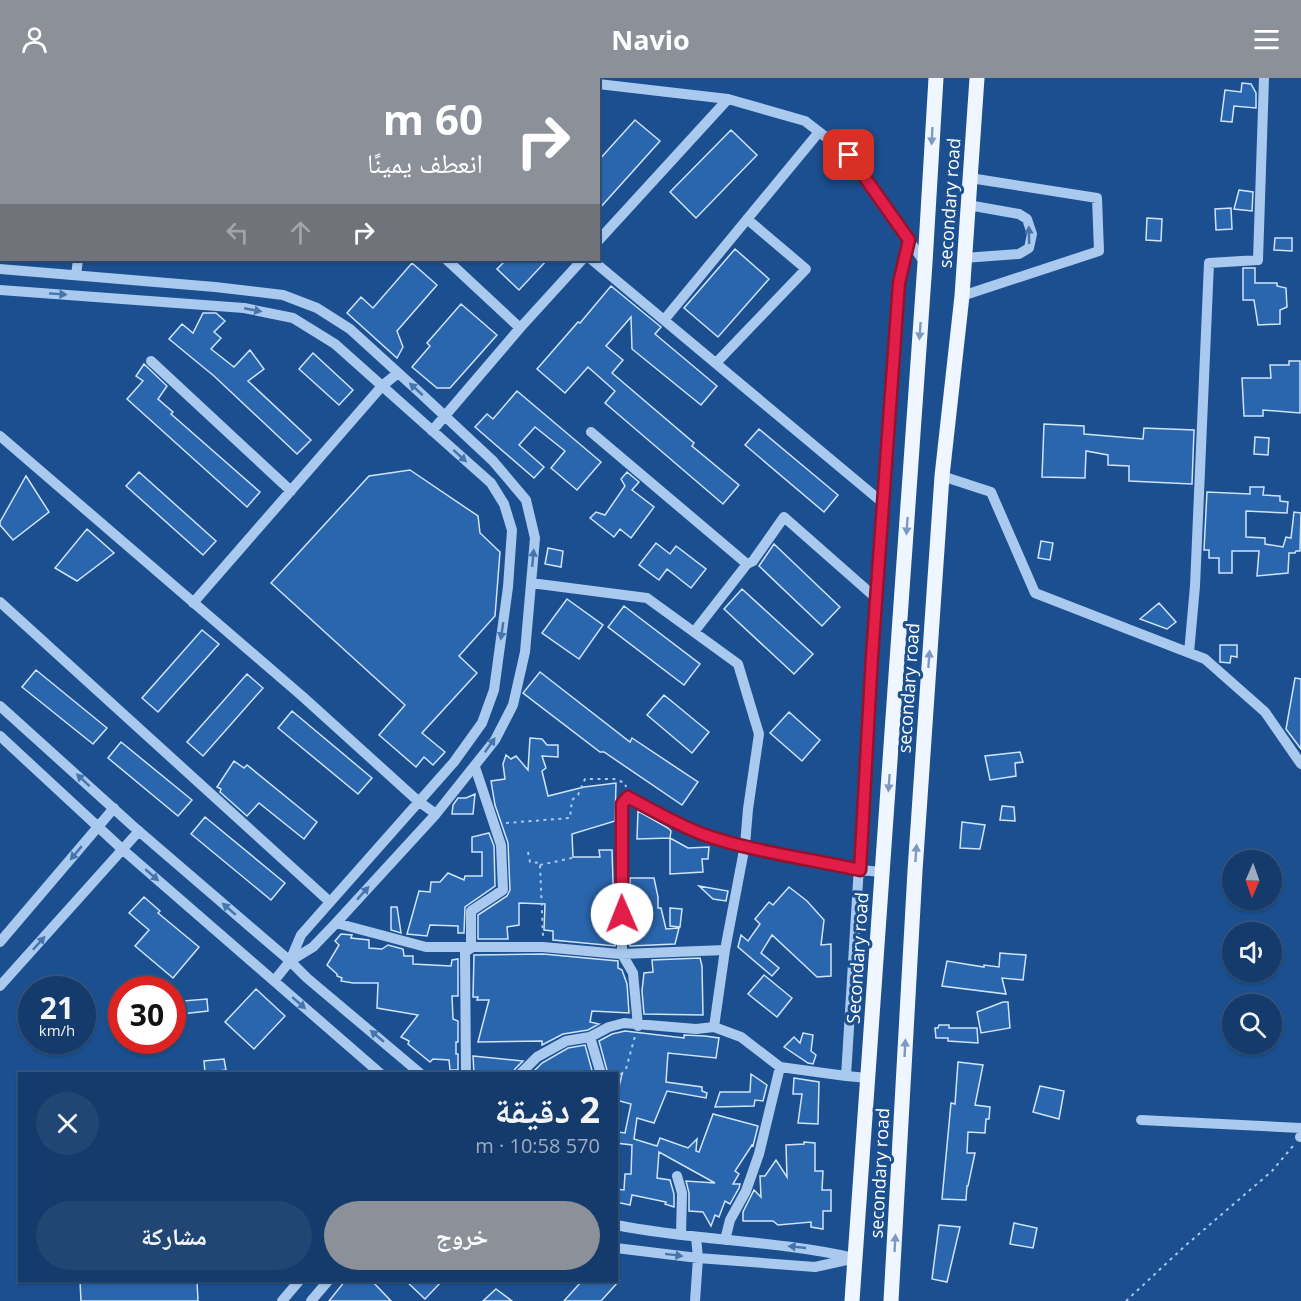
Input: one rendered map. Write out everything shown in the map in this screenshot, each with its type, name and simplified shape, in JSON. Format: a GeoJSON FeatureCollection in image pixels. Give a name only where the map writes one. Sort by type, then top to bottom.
{"type":"FeatureCollection","features":[{"type":"Feature","properties":{"kind":"main road","name":"Secondary road"},"geometry":{"type":"LineString","coordinates":[[852,1301],[936,78]]}},
{"type":"Feature","properties":{"kind":"main road","name":"secondary road"},"geometry":{"type":"LineString","coordinates":[[891,1301],[915,871],[942,476],[962,296],[977,78]]}},
{"type":"Feature","properties":{"kind":"street"},"geometry":{"type":"LineString","coordinates":[[1189,653],[1195,586],[1209,263],[1258,260],[1264,78]]}},
{"type":"Feature","properties":{"kind":"street"},"geometry":{"type":"LineString","coordinates":[[600,84],[728,99],[805,121],[849,155],[925,263]]}},
{"type":"Feature","properties":{"kind":"street"},"geometry":{"type":"LineString","coordinates":[[600,239],[728,99]]}},
{"type":"Feature","properties":{"kind":"street"},"geometry":{"type":"LineString","coordinates":[[664,320],[819,132]]}},
{"type":"Feature","properties":{"kind":"street"},"geometry":{"type":"LineString","coordinates":[[962,296],[1099,251],[1097,198],[970,178]]}},
{"type":"Feature","properties":{"kind":"street"},"geometry":{"type":"LineString","coordinates":[[964,258],[1019,254],[1029,248],[1032,234],[1028,219],[1019,214],[968,205]]}},
{"type":"Feature","properties":{"kind":"street"},"geometry":{"type":"LineString","coordinates":[[716,363],[806,269],[747,219]]}},
{"type":"Feature","properties":{"kind":"street"},"geometry":{"type":"LineString","coordinates":[[846,1076],[876,598],[899,283],[909,240]]}},
{"type":"Feature","properties":{"kind":"street"},"geometry":{"type":"LineString","coordinates":[[76,274],[78,261]]}},
{"type":"Feature","properties":{"kind":"street"},"geometry":{"type":"LineString","coordinates":[[448,261],[520,328]]}},
{"type":"Feature","properties":{"kind":"street"},"geometry":{"type":"LineString","coordinates":[[432,431],[581,261]]}},
{"type":"Feature","properties":{"kind":"street"},"geometry":{"type":"LineString","coordinates":[[593,261],[883,503]]}},
{"type":"Feature","properties":{"kind":"street"},"geometry":{"type":"LineString","coordinates":[[0,268],[283,295],[317,308],[350,329],[494,461],[526,500],[535,538],[525,652],[513,705],[495,740],[436,814],[314,947],[290,962]]}},
{"type":"Feature","properties":{"kind":"street"},"geometry":{"type":"LineString","coordinates":[[0,290],[244,308],[293,318],[335,344],[491,483],[504,504],[512,530],[508,587],[494,690],[482,723],[454,762],[302,935],[290,962],[274,981]]}},
{"type":"Feature","properties":{"kind":"street"},"geometry":{"type":"LineString","coordinates":[[151,361],[291,491]]}},
{"type":"Feature","properties":{"kind":"street"},"geometry":{"type":"LineString","coordinates":[[193,603],[382,386],[398,373]]}},
{"type":"Feature","properties":{"kind":"street"},"geometry":{"type":"LineString","coordinates":[[591,432],[747,564]]}},
{"type":"Feature","properties":{"kind":"street"},"geometry":{"type":"LineString","coordinates":[[0,436],[302,696],[418,801],[436,814]]}},
{"type":"Feature","properties":{"kind":"street"},"geometry":{"type":"LineString","coordinates":[[942,476],[991,492],[1035,593],[1205,659],[1264,712],[1301,764]]}},
{"type":"Feature","properties":{"kind":"street"},"geometry":{"type":"LineString","coordinates":[[694,632],[747,564],[753,561],[784,517],[876,598]]}},
{"type":"Feature","properties":{"kind":"street"},"geometry":{"type":"LineString","coordinates":[[531,583],[647,598],[738,664],[759,734],[748,809],[746,845],[725,950],[714,1027]]}},
{"type":"Feature","properties":{"kind":"street"},"geometry":{"type":"LineString","coordinates":[[0,602],[330,902]]}},
{"type":"Feature","properties":{"kind":"street"},"geometry":{"type":"LineString","coordinates":[[0,706],[307,978],[420,1072]]}},
{"type":"Feature","properties":{"kind":"street"},"geometry":{"type":"LineString","coordinates":[[0,736],[122,849],[379,1072]]}},
{"type":"Feature","properties":{"kind":"street"},"geometry":{"type":"LineString","coordinates":[[471,948],[471,911],[504,890],[501,845],[475,766]]}},
{"type":"Feature","properties":{"kind":"street"},"geometry":{"type":"LineString","coordinates":[[638,1026],[633,973],[622,954],[622,804],[628,797],[703,834],[860,870],[882,872]]}},
{"type":"Feature","properties":{"kind":"street"},"geometry":{"type":"LineString","coordinates":[[0,940],[114,808]]}},
{"type":"Feature","properties":{"kind":"street"},"geometry":{"type":"LineString","coordinates":[[0,986],[139,831]]}},
{"type":"Feature","properties":{"kind":"street"},"geometry":{"type":"LineString","coordinates":[[336,923],[426,947],[543,947],[622,954],[725,950]]}},
{"type":"Feature","properties":{"kind":"street"},"geometry":{"type":"LineString","coordinates":[[466,1072],[465,952],[471,948]]}},
{"type":"Feature","properties":{"kind":"street"},"geometry":{"type":"LineString","coordinates":[[522,1072],[537,1057],[566,1041],[590,1037],[609,1027],[624,1023],[638,1026],[696,1029],[714,1027],[741,1036],[780,1067],[868,1078]]}},
{"type":"Feature","properties":{"kind":"street"},"geometry":{"type":"LineString","coordinates":[[590,1037],[600,1072]]}},
{"type":"Feature","properties":{"kind":"street"},"geometry":{"type":"LineString","coordinates":[[725,1240],[730,1220],[746,1191],[759,1154],[780,1067]]}},
{"type":"Feature","properties":{"kind":"street"},"geometry":{"type":"LineString","coordinates":[[1141,1120],[1301,1134]]}},
{"type":"Feature","properties":{"kind":"street"},"geometry":{"type":"LineString","coordinates":[[676,1176],[682,1193],[681,1235]]}},
{"type":"Feature","properties":{"kind":"street"},"geometry":{"type":"LineString","coordinates":[[618,1225],[696,1237],[815,1249],[854,1258]]}},
{"type":"Feature","properties":{"kind":"street"},"geometry":{"type":"LineString","coordinates":[[694,1301],[698,1258],[696,1237]]}},
{"type":"Feature","properties":{"kind":"street"},"geometry":{"type":"LineString","coordinates":[[618,1248],[698,1258],[815,1267],[854,1258]]}},
{"type":"Feature","properties":{"kind":"street"},"geometry":{"type":"LineString","coordinates":[[847,1301],[854,1258]]}},
{"type":"Feature","properties":{"kind":"street"},"geometry":{"type":"LineString","coordinates":[[282,1301],[298,1282]]}},
{"type":"Feature","properties":{"kind":"street"},"geometry":{"type":"LineString","coordinates":[[311,1301],[327,1282]]}},
{"type":"Feature","properties":{"kind":"path"},"geometry":{"type":"LineString","coordinates":[[494,824],[570,818],[572,800],[578,795],[585,779],[614,779],[625,783],[628,797]]}},
{"type":"Feature","properties":{"kind":"path"},"geometry":{"type":"LineString","coordinates":[[528,852],[530,862],[540,863],[540,865],[572,858]]}},
{"type":"Feature","properties":{"kind":"path"},"geometry":{"type":"LineString","coordinates":[[540,865],[543,947]]}},
{"type":"Feature","properties":{"kind":"path"},"geometry":{"type":"LineString","coordinates":[[618,1078],[626,1069],[638,1026]]}},
{"type":"Feature","properties":{"kind":"path"},"geometry":{"type":"LineString","coordinates":[[1125,1301],[1272,1171],[1301,1134]]}},
{"type":"Feature","properties":{"kind":"building"},"geometry":{"type":"Polygon","coordinates":[[[1242,83],[1251,84],[1256,93],[1256,108],[1234,106],[1232,122],[1221,121],[1225,90],[1241,92],[1242,83]]]}},
{"type":"Feature","properties":{"kind":"building"},"geometry":{"type":"Polygon","coordinates":[[[635,120],[660,141],[600,208],[600,159],[635,120]]]}},
{"type":"Feature","properties":{"kind":"building"},"geometry":{"type":"Polygon","coordinates":[[[731,130],[757,155],[696,218],[670,192],[731,130]]]}},
{"type":"Feature","properties":{"kind":"building"},"geometry":{"type":"Polygon","coordinates":[[[1239,190],[1253,192],[1252,211],[1234,209],[1239,190]]]}},
{"type":"Feature","properties":{"kind":"building"},"geometry":{"type":"Polygon","coordinates":[[[1231,208],[1232,229],[1216,230],[1215,209],[1231,208]]]}},
{"type":"Feature","properties":{"kind":"building"},"geometry":{"type":"Polygon","coordinates":[[[1147,218],[1162,219],[1161,241],[1146,240],[1147,218]]]}},
{"type":"Feature","properties":{"kind":"building"},"geometry":{"type":"Polygon","coordinates":[[[1275,238],[1292,238],[1292,251],[1274,250],[1275,238]]]}},
{"type":"Feature","properties":{"kind":"building"},"geometry":{"type":"Polygon","coordinates":[[[735,249],[769,279],[718,337],[684,308],[735,249]]]}},
{"type":"Feature","properties":{"kind":"building"},"geometry":{"type":"Polygon","coordinates":[[[505,261],[546,261],[519,290],[497,269],[505,261]]]}},
{"type":"Feature","properties":{"kind":"building"},"geometry":{"type":"Polygon","coordinates":[[[412,263],[437,285],[397,331],[403,347],[397,358],[347,313],[361,297],[373,308],[412,263]]]}},
{"type":"Feature","properties":{"kind":"building"},"geometry":{"type":"Polygon","coordinates":[[[1243,268],[1255,268],[1255,283],[1277,283],[1277,286],[1286,288],[1287,307],[1280,310],[1280,324],[1258,325],[1254,300],[1243,300],[1243,268]]]}},
{"type":"Feature","properties":{"kind":"building"},"geometry":{"type":"Polygon","coordinates":[[[611,286],[661,327],[655,334],[717,386],[701,405],[632,349],[631,317],[606,346],[623,360],[612,373],[694,443],[692,446],[739,485],[723,504],[605,403],[615,391],[588,367],[565,393],[537,369],[611,286]]]}},
{"type":"Feature","properties":{"kind":"building"},"geometry":{"type":"Polygon","coordinates":[[[461,304],[497,335],[450,388],[437,388],[412,367],[430,346],[427,343],[461,304]]]}},
{"type":"Feature","properties":{"kind":"building"},"geometry":{"type":"Polygon","coordinates":[[[203,313],[216,313],[225,321],[214,332],[221,338],[211,349],[234,367],[250,350],[264,369],[248,381],[311,440],[297,454],[214,376],[169,339],[182,324],[193,333],[203,313]]]}},
{"type":"Feature","properties":{"kind":"building"},"geometry":{"type":"Polygon","coordinates":[[[313,353],[353,390],[339,405],[299,369],[313,353]]]}},
{"type":"Feature","properties":{"kind":"building"},"geometry":{"type":"Polygon","coordinates":[[[1289,361],[1300,361],[1300,413],[1263,410],[1263,416],[1244,416],[1242,378],[1271,378],[1270,365],[1289,365],[1289,361]]]}},
{"type":"Feature","properties":{"kind":"building"},"geometry":{"type":"Polygon","coordinates":[[[144,364],[167,386],[158,399],[173,412],[171,414],[260,492],[247,507],[127,399],[143,381],[136,376],[144,364]]]}},
{"type":"Feature","properties":{"kind":"building"},"geometry":{"type":"Polygon","coordinates":[[[517,391],[601,462],[577,490],[551,468],[565,451],[535,427],[519,445],[544,467],[534,478],[475,427],[487,414],[493,419],[517,391]]]}},
{"type":"Feature","properties":{"kind":"building"},"geometry":{"type":"Polygon","coordinates":[[[1044,424],[1084,426],[1084,434],[1143,439],[1144,428],[1194,430],[1192,484],[1129,481],[1129,466],[1108,465],[1108,455],[1086,451],[1085,478],[1042,477],[1044,424]]]}},
{"type":"Feature","properties":{"kind":"building"},"geometry":{"type":"Polygon","coordinates":[[[759,429],[838,495],[824,512],[745,445],[759,429]]]}},
{"type":"Feature","properties":{"kind":"building"},"geometry":{"type":"Polygon","coordinates":[[[1255,437],[1269,438],[1268,455],[1254,454],[1255,437]]]}},
{"type":"Feature","properties":{"kind":"building"},"geometry":{"type":"Polygon","coordinates":[[[410,470],[478,516],[480,533],[500,552],[495,616],[459,656],[477,673],[422,733],[445,752],[433,765],[424,757],[416,767],[379,735],[405,705],[271,583],[369,476],[410,470]]]}},
{"type":"Feature","properties":{"kind":"building"},"geometry":{"type":"Polygon","coordinates":[[[139,472],[216,541],[203,555],[126,486],[139,472]]]}},
{"type":"Feature","properties":{"kind":"building"},"geometry":{"type":"Polygon","coordinates":[[[627,472],[639,482],[632,490],[654,507],[631,538],[620,529],[614,537],[590,518],[596,512],[605,515],[625,486],[621,479],[627,472]]]}},
{"type":"Feature","properties":{"kind":"building"},"geometry":{"type":"Polygon","coordinates":[[[26,476],[49,512],[13,540],[0,522],[26,476]]]}},
{"type":"Feature","properties":{"kind":"building"},"geometry":{"type":"Polygon","coordinates":[[[1250,487],[1264,487],[1263,495],[1280,496],[1280,501],[1288,502],[1287,513],[1246,511],[1246,537],[1265,538],[1265,544],[1283,547],[1286,537],[1291,538],[1294,512],[1301,513],[1300,551],[1289,553],[1288,573],[1257,576],[1259,551],[1232,551],[1232,573],[1219,573],[1219,558],[1209,558],[1209,550],[1204,550],[1207,492],[1250,494],[1250,487]]]}},
{"type":"Feature","properties":{"kind":"building"},"geometry":{"type":"Polygon","coordinates":[[[87,529],[114,553],[77,581],[55,568],[87,529]]]}},
{"type":"Feature","properties":{"kind":"building"},"geometry":{"type":"Polygon","coordinates":[[[1041,541],[1053,543],[1050,560],[1038,558],[1041,541]]]}},
{"type":"Feature","properties":{"kind":"building"},"geometry":{"type":"Polygon","coordinates":[[[656,543],[670,554],[676,546],[706,569],[691,588],[667,569],[659,580],[639,565],[656,543]]]}},
{"type":"Feature","properties":{"kind":"building"},"geometry":{"type":"Polygon","coordinates":[[[774,544],[840,607],[822,626],[759,566],[774,544]]]}},
{"type":"Feature","properties":{"kind":"building"},"geometry":{"type":"Polygon","coordinates":[[[548,548],[563,551],[561,567],[545,564],[548,548]]]}},
{"type":"Feature","properties":{"kind":"building"},"geometry":{"type":"Polygon","coordinates":[[[742,589],[813,654],[794,674],[724,609],[742,589]]]}},
{"type":"Feature","properties":{"kind":"building"},"geometry":{"type":"Polygon","coordinates":[[[567,599],[603,625],[579,659],[542,633],[567,599]]]}},
{"type":"Feature","properties":{"kind":"building"},"geometry":{"type":"Polygon","coordinates":[[[1159,603],[1176,622],[1167,629],[1140,619],[1159,603]]]}},
{"type":"Feature","properties":{"kind":"building"},"geometry":{"type":"Polygon","coordinates":[[[624,606],[700,664],[684,685],[608,627],[624,606]]]}},
{"type":"Feature","properties":{"kind":"building"},"geometry":{"type":"Polygon","coordinates":[[[202,630],[219,644],[158,712],[142,698],[202,630]]]}},
{"type":"Feature","properties":{"kind":"building"},"geometry":{"type":"Polygon","coordinates":[[[1220,645],[1237,645],[1237,657],[1231,656],[1230,663],[1220,662],[1220,645]]]}},
{"type":"Feature","properties":{"kind":"building"},"geometry":{"type":"Polygon","coordinates":[[[36,670],[107,728],[93,744],[22,687],[36,670]]]}},
{"type":"Feature","properties":{"kind":"building"},"geometry":{"type":"Polygon","coordinates":[[[540,672],[630,742],[632,738],[698,782],[682,805],[604,752],[600,752],[523,693],[540,672]]]}},
{"type":"Feature","properties":{"kind":"building"},"geometry":{"type":"Polygon","coordinates":[[[247,674],[263,688],[203,756],[187,742],[247,674]]]}},
{"type":"Feature","properties":{"kind":"building"},"geometry":{"type":"Polygon","coordinates":[[[1295,678],[1301,679],[1301,749],[1286,729],[1295,678]]]}},
{"type":"Feature","properties":{"kind":"building"},"geometry":{"type":"Polygon","coordinates":[[[664,695],[709,732],[692,753],[647,715],[664,695]]]}},
{"type":"Feature","properties":{"kind":"building"},"geometry":{"type":"Polygon","coordinates":[[[292,711],[372,778],[358,794],[278,728],[292,711]]]}},
{"type":"Feature","properties":{"kind":"building"},"geometry":{"type":"Polygon","coordinates":[[[789,712],[820,740],[802,761],[770,733],[789,712]]]}},
{"type":"Feature","properties":{"kind":"building"},"geometry":{"type":"Polygon","coordinates":[[[530,738],[542,739],[547,745],[558,745],[558,757],[542,756],[546,768],[542,771],[548,796],[584,787],[616,783],[615,821],[572,834],[573,857],[600,857],[599,850],[612,850],[615,946],[553,940],[553,931],[544,930],[545,904],[519,903],[519,925],[507,927],[508,939],[478,939],[478,915],[507,896],[510,890],[508,843],[495,805],[491,781],[505,779],[503,764],[506,755],[511,759],[516,756],[528,770],[530,738]]]}},
{"type":"Feature","properties":{"kind":"building"},"geometry":{"type":"Polygon","coordinates":[[[121,742],[192,800],[178,816],[108,758],[121,742]]]}},
{"type":"Feature","properties":{"kind":"building"},"geometry":{"type":"Polygon","coordinates":[[[1020,752],[1023,762],[1015,763],[1016,776],[990,780],[985,756],[1020,752]]]}},
{"type":"Feature","properties":{"kind":"building"},"geometry":{"type":"Polygon","coordinates":[[[234,761],[244,768],[247,765],[317,822],[304,839],[259,803],[247,816],[220,792],[221,789],[217,787],[234,761]]]}},
{"type":"Feature","properties":{"kind":"building"},"geometry":{"type":"Polygon","coordinates":[[[475,794],[473,814],[452,814],[453,805],[458,798],[466,798],[475,794]]]}},
{"type":"Feature","properties":{"kind":"building"},"geometry":{"type":"Polygon","coordinates":[[[1002,806],[1014,807],[1015,821],[1000,820],[1002,806]]]}},
{"type":"Feature","properties":{"kind":"building"},"geometry":{"type":"Polygon","coordinates":[[[638,811],[668,828],[671,831],[670,838],[637,839],[638,811]]]}},
{"type":"Feature","properties":{"kind":"building"},"geometry":{"type":"Polygon","coordinates":[[[205,817],[285,883],[271,900],[191,834],[205,817]]]}},
{"type":"Feature","properties":{"kind":"building"},"geometry":{"type":"Polygon","coordinates":[[[962,822],[985,825],[980,849],[960,848],[962,822]]]}},
{"type":"Feature","properties":{"kind":"building"},"geometry":{"type":"Polygon","coordinates":[[[489,833],[494,846],[495,886],[465,907],[464,933],[458,933],[458,926],[430,925],[427,936],[407,934],[419,891],[430,892],[431,882],[440,882],[448,873],[464,880],[465,876],[482,876],[482,852],[472,852],[472,837],[489,833]]]}},
{"type":"Feature","properties":{"kind":"building"},"geometry":{"type":"Polygon","coordinates":[[[670,838],[688,848],[709,847],[708,859],[702,859],[703,872],[670,874],[670,838]]]}},
{"type":"Feature","properties":{"kind":"building"},"geometry":{"type":"Polygon","coordinates":[[[630,878],[654,878],[658,908],[661,908],[666,929],[679,928],[675,944],[630,946],[630,878]]]}},
{"type":"Feature","properties":{"kind":"building"},"geometry":{"type":"Polygon","coordinates":[[[699,886],[728,891],[726,901],[713,899],[699,886]]]}},
{"type":"Feature","properties":{"kind":"building"},"geometry":{"type":"Polygon","coordinates":[[[789,887],[807,901],[824,920],[821,945],[831,944],[831,976],[817,977],[772,935],[761,953],[779,968],[772,976],[738,947],[741,935],[748,941],[760,924],[755,919],[769,902],[773,905],[789,887]]]}},
{"type":"Feature","properties":{"kind":"building"},"geometry":{"type":"Polygon","coordinates":[[[144,897],[160,911],[158,913],[199,947],[175,976],[171,976],[135,946],[149,930],[129,913],[144,897]]]}},
{"type":"Feature","properties":{"kind":"building"},"geometry":{"type":"Polygon","coordinates":[[[391,907],[397,907],[401,933],[391,930],[391,907]]]}},
{"type":"Feature","properties":{"kind":"building"},"geometry":{"type":"Polygon","coordinates":[[[670,908],[682,909],[680,927],[670,926],[670,908]]]}},
{"type":"Feature","properties":{"kind":"building"},"geometry":{"type":"Polygon","coordinates":[[[341,934],[352,935],[351,938],[369,940],[369,948],[382,949],[388,945],[403,949],[404,956],[413,956],[413,964],[451,966],[452,960],[458,959],[458,996],[452,996],[453,1019],[458,1021],[456,1054],[458,1054],[458,1070],[450,1070],[449,1060],[433,1059],[430,1062],[408,1044],[409,1041],[401,1037],[418,1015],[377,1008],[378,983],[341,981],[342,978],[327,965],[339,945],[335,941],[341,934]]]}},
{"type":"Feature","properties":{"kind":"building"},"geometry":{"type":"Polygon","coordinates":[[[1000,953],[1026,955],[1023,980],[1002,978],[1006,994],[942,986],[947,961],[999,967],[1000,953]]]}},
{"type":"Feature","properties":{"kind":"building"},"geometry":{"type":"Polygon","coordinates":[[[543,954],[618,961],[618,968],[622,970],[627,984],[629,1013],[592,1011],[590,1022],[599,1024],[588,1030],[563,1034],[542,1045],[542,1041],[478,1042],[489,1000],[477,1000],[478,997],[473,997],[474,955],[543,954]]]}},
{"type":"Feature","properties":{"kind":"building"},"geometry":{"type":"Polygon","coordinates":[[[700,958],[703,1015],[644,1014],[642,991],[644,973],[653,972],[652,960],[700,958]]]}},
{"type":"Feature","properties":{"kind":"building"},"geometry":{"type":"Polygon","coordinates":[[[764,975],[792,998],[777,1017],[748,994],[764,975]]]}},
{"type":"Feature","properties":{"kind":"building"},"geometry":{"type":"Polygon","coordinates":[[[256,989],[285,1016],[254,1049],[225,1022],[256,989]]]}},
{"type":"Feature","properties":{"kind":"building"},"geometry":{"type":"Polygon","coordinates":[[[207,999],[208,1011],[186,1013],[186,1001],[207,999]]]}},
{"type":"Feature","properties":{"kind":"building"},"geometry":{"type":"Polygon","coordinates":[[[1008,1002],[1010,1028],[981,1033],[977,1012],[1008,1002]]]}},
{"type":"Feature","properties":{"kind":"building"},"geometry":{"type":"Polygon","coordinates":[[[939,1025],[949,1025],[949,1028],[977,1028],[978,1043],[936,1038],[935,1028],[939,1025]]]}},
{"type":"Feature","properties":{"kind":"building"},"geometry":{"type":"Polygon","coordinates":[[[625,1031],[684,1038],[684,1035],[719,1038],[716,1058],[668,1053],[666,1082],[702,1087],[702,1091],[707,1093],[706,1098],[667,1091],[654,1123],[637,1118],[634,1139],[657,1146],[660,1138],[688,1148],[697,1139],[696,1151],[699,1152],[713,1114],[758,1126],[753,1146],[735,1171],[739,1174],[733,1184],[740,1184],[739,1188],[730,1204],[725,1201],[719,1217],[715,1215],[711,1226],[703,1212],[689,1211],[686,1181],[715,1183],[659,1152],[657,1178],[670,1180],[674,1194],[674,1207],[665,1204],[666,1202],[632,1195],[630,1205],[618,1202],[618,1189],[624,1190],[625,1174],[631,1174],[632,1145],[618,1143],[618,1132],[625,1133],[631,1104],[618,1101],[622,1074],[607,1072],[599,1041],[612,1034],[625,1031]]]}},
{"type":"Feature","properties":{"kind":"building"},"geometry":{"type":"Polygon","coordinates":[[[803,1033],[813,1035],[811,1051],[816,1055],[813,1064],[784,1047],[794,1037],[800,1043],[803,1033]]]}},
{"type":"Feature","properties":{"kind":"building"},"geometry":{"type":"Polygon","coordinates":[[[585,1045],[592,1072],[533,1072],[542,1063],[568,1048],[585,1045]]]}},
{"type":"Feature","properties":{"kind":"building"},"geometry":{"type":"Polygon","coordinates":[[[473,1056],[523,1061],[514,1072],[474,1072],[473,1056]]]}},
{"type":"Feature","properties":{"kind":"building"},"geometry":{"type":"Polygon","coordinates":[[[224,1059],[226,1070],[205,1072],[204,1061],[224,1059]]]}},
{"type":"Feature","properties":{"kind":"building"},"geometry":{"type":"Polygon","coordinates":[[[958,1062],[983,1065],[975,1105],[990,1107],[985,1133],[968,1132],[967,1153],[975,1153],[966,1200],[942,1199],[951,1103],[955,1104],[958,1062]]]}},
{"type":"Feature","properties":{"kind":"building"},"geometry":{"type":"Polygon","coordinates":[[[751,1074],[767,1085],[763,1101],[755,1100],[754,1106],[715,1107],[720,1092],[750,1092],[751,1074]]]}},
{"type":"Feature","properties":{"kind":"building"},"geometry":{"type":"Polygon","coordinates":[[[794,1078],[819,1082],[818,1124],[798,1123],[802,1094],[793,1094],[794,1078]]]}},
{"type":"Feature","properties":{"kind":"building"},"geometry":{"type":"Polygon","coordinates":[[[1040,1086],[1064,1091],[1059,1119],[1033,1112],[1040,1086]]]}},
{"type":"Feature","properties":{"kind":"building"},"geometry":{"type":"Polygon","coordinates":[[[804,1142],[815,1143],[815,1171],[823,1171],[822,1190],[831,1190],[831,1211],[823,1211],[823,1229],[811,1227],[811,1222],[778,1225],[773,1221],[743,1221],[743,1212],[754,1190],[761,1197],[760,1176],[765,1176],[776,1160],[787,1177],[786,1145],[804,1144],[804,1142]]]}},
{"type":"Feature","properties":{"kind":"building"},"geometry":{"type":"Polygon","coordinates":[[[1014,1223],[1037,1228],[1033,1248],[1010,1244],[1014,1223]]]}},
{"type":"Feature","properties":{"kind":"building"},"geometry":{"type":"Polygon","coordinates":[[[939,1225],[960,1227],[947,1282],[932,1279],[939,1225]]]}},
{"type":"Feature","properties":{"kind":"building"},"geometry":{"type":"Polygon","coordinates":[[[619,1281],[601,1301],[564,1301],[581,1282],[619,1281]]]}},
{"type":"Feature","properties":{"kind":"building"},"geometry":{"type":"Polygon","coordinates":[[[80,1282],[197,1282],[198,1301],[81,1301],[80,1282]]]}},
{"type":"Feature","properties":{"kind":"building"},"geometry":{"type":"Polygon","coordinates":[[[344,1282],[373,1282],[391,1301],[329,1301],[344,1282]]]}},
{"type":"Feature","properties":{"kind":"building"},"geometry":{"type":"Polygon","coordinates":[[[407,1282],[441,1282],[425,1299],[407,1282]]]}},
{"type":"Feature","properties":{"kind":"building"},"geometry":{"type":"Polygon","coordinates":[[[496,1289],[512,1301],[483,1301],[496,1289]]]}},
{"type":"Feature","properties":{"kind":"route"},"geometry":{"type":"LineString","coordinates":[[622,914],[622,804],[628,797],[703,834],[860,870],[872,656],[899,283],[909,240],[849,155]]}}]}
